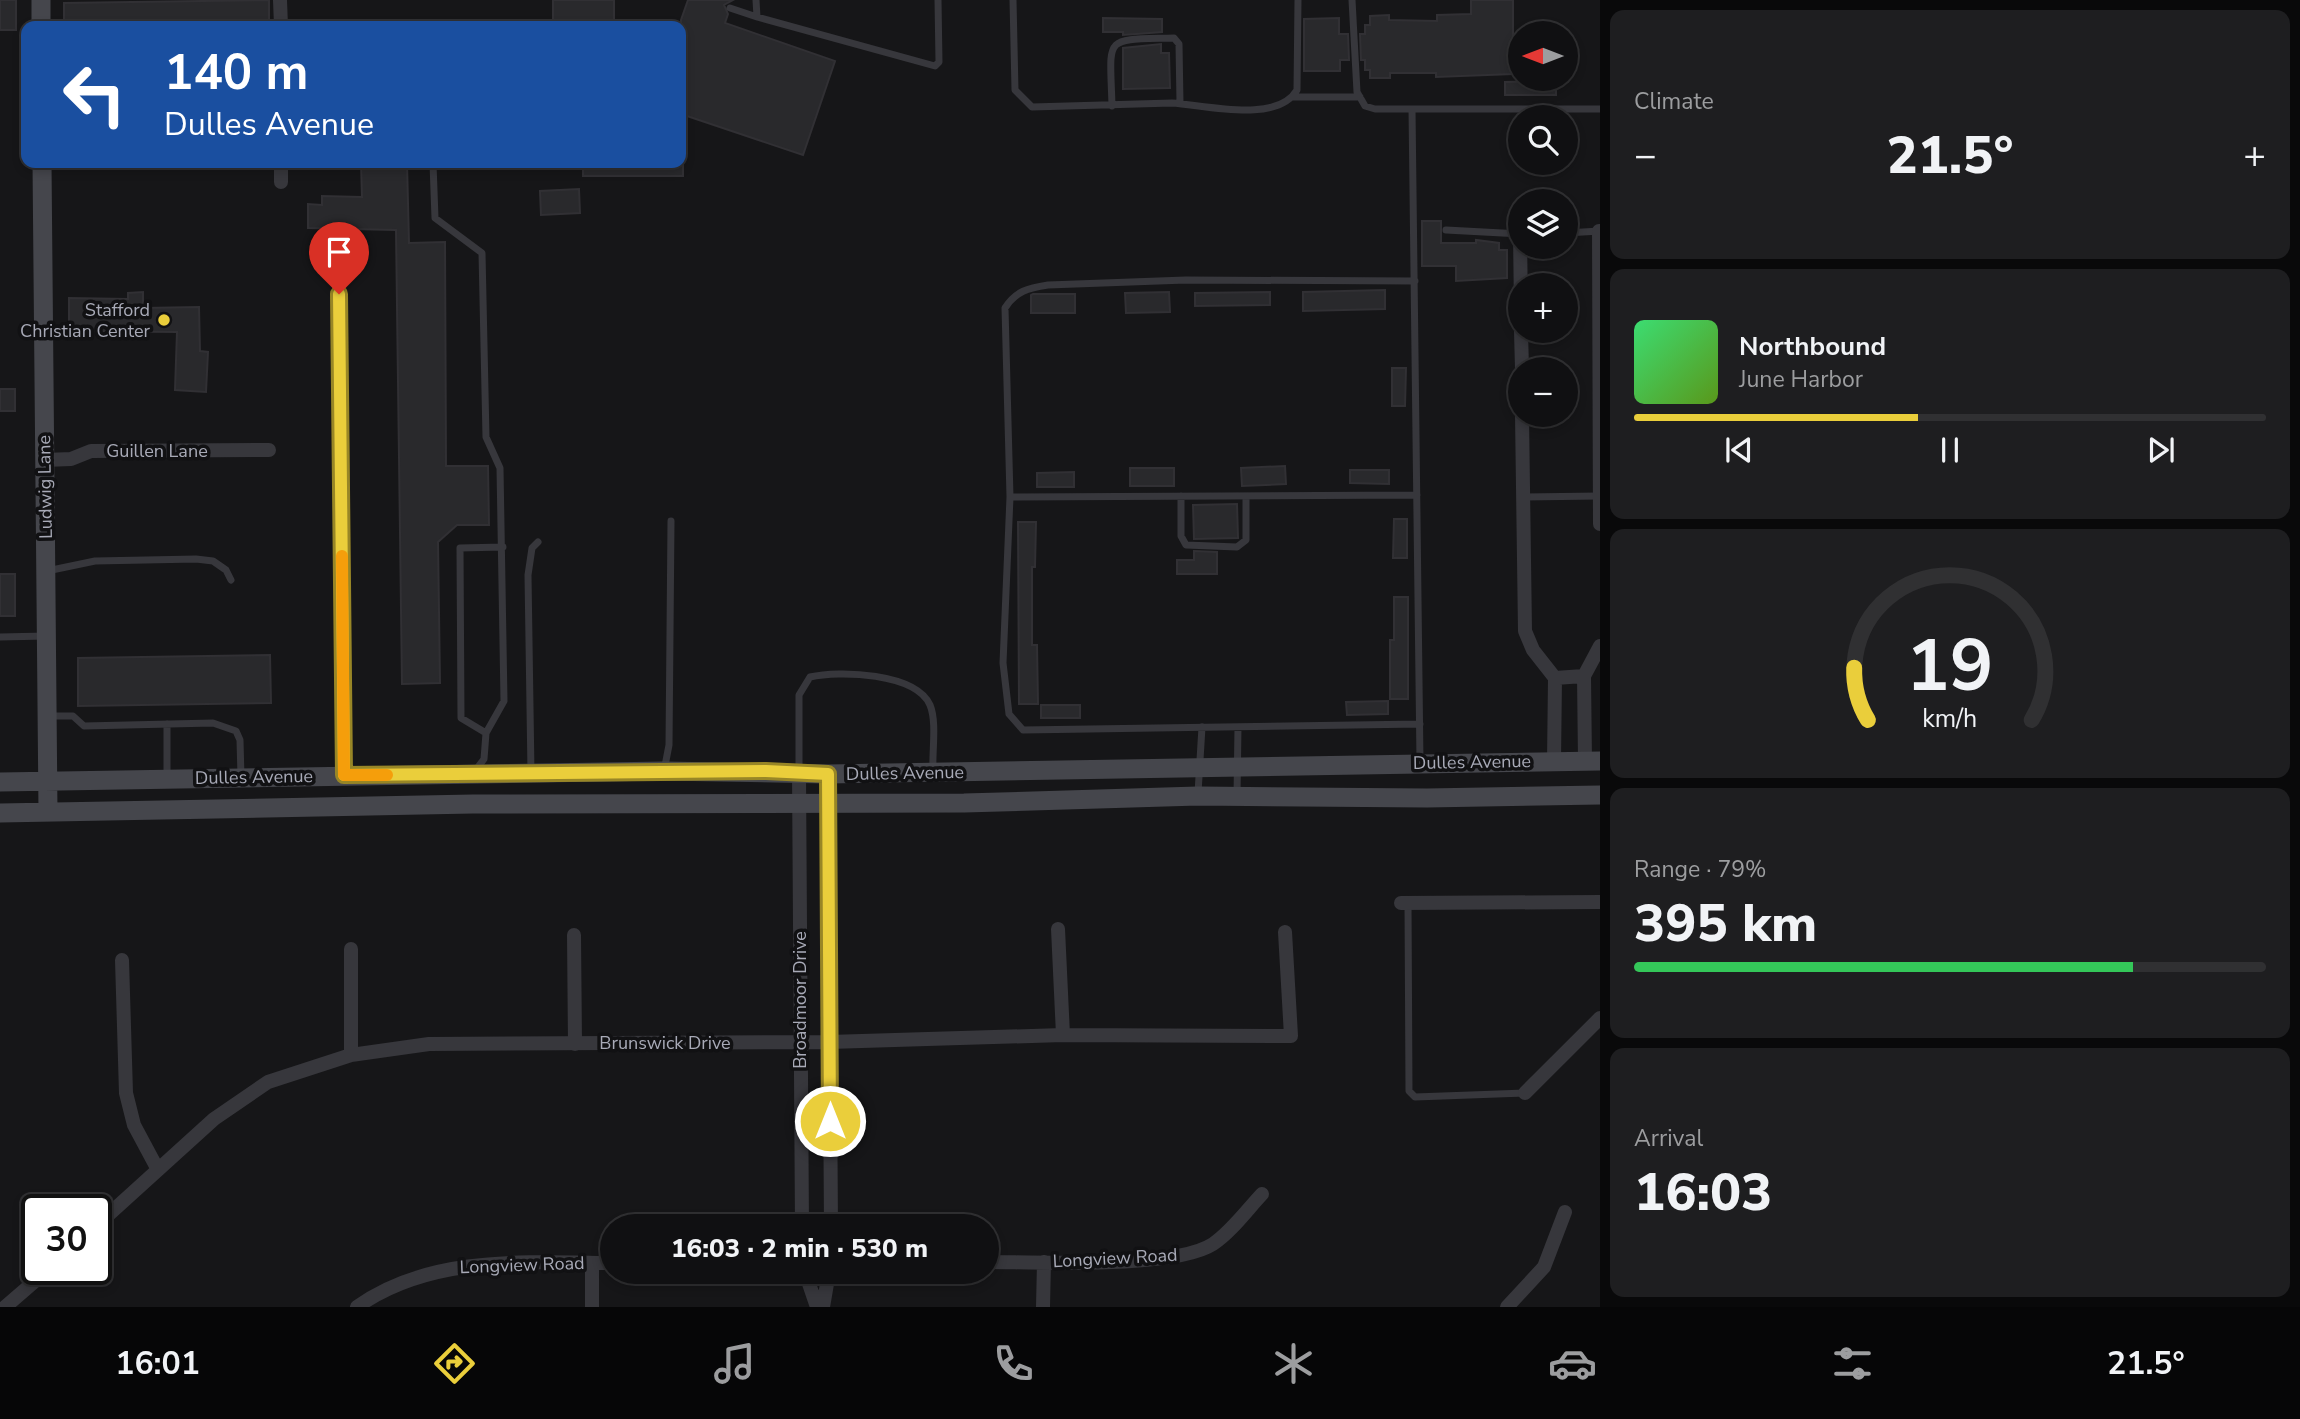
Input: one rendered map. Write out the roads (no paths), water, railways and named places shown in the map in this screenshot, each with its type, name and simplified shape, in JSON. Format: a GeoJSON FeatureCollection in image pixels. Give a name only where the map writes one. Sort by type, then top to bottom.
{"type":"FeatureCollection","features":[{"type":"Feature","properties":{"kind":"main road"},"geometry":{"type":"LineString","coordinates":[[40,0],[41,21]]}},
{"type":"Feature","properties":{"kind":"main road","name":"Ludwig Lane"},"geometry":{"type":"LineString","coordinates":[[42,168],[48,812]]}},
{"type":"Feature","properties":{"kind":"main road","name":"Dulles Avenue"},"geometry":{"type":"LineString","coordinates":[[0,782],[664,771],[828,774],[1593,761]]}},
{"type":"Feature","properties":{"kind":"main road"},"geometry":{"type":"LineString","coordinates":[[473,774],[473,804]]}},
{"type":"Feature","properties":{"kind":"main road","name":"Dulles Avenue"},"geometry":{"type":"LineString","coordinates":[[0,813],[473,804],[954,803],[1198,796],[1600,795]]}},
{"type":"Feature","properties":{"kind":"street"},"geometry":{"type":"LineString","coordinates":[[281,0],[281,21]]}},
{"type":"Feature","properties":{"kind":"street"},"geometry":{"type":"LineString","coordinates":[[281,168],[281,182]]}},
{"type":"Feature","properties":{"kind":"street"},"geometry":{"type":"LineString","coordinates":[[1600,231],[1600,524]]}},
{"type":"Feature","properties":{"kind":"street"},"geometry":{"type":"LineString","coordinates":[[339,268],[344,775]]}},
{"type":"Feature","properties":{"kind":"street"},"geometry":{"type":"LineString","coordinates":[[1522,427],[1525,631],[1533,650],[1555,678],[1554,761]]}},
{"type":"Feature","properties":{"kind":"street","name":"Guillen Lane"},"geometry":{"type":"LineString","coordinates":[[45,460],[71,459],[91,452],[269,450]]}},
{"type":"Feature","properties":{"kind":"street"},"geometry":{"type":"LineString","coordinates":[[1593,761],[1584,676],[1600,646]]}},
{"type":"Feature","properties":{"kind":"street"},"geometry":{"type":"LineString","coordinates":[[1555,678],[1584,676]]}},
{"type":"Feature","properties":{"kind":"street","name":"Broadmoor Drive"},"geometry":{"type":"LineString","coordinates":[[799,773],[802,1214]]}},
{"type":"Feature","properties":{"kind":"street","name":"Broadmoor Drive"},"geometry":{"type":"LineString","coordinates":[[828,774],[831,1214]]}},
{"type":"Feature","properties":{"kind":"street"},"geometry":{"type":"LineString","coordinates":[[1405,903],[1600,902]]}},
{"type":"Feature","properties":{"kind":"street"},"geometry":{"type":"LineString","coordinates":[[1058,929],[1062,1035]]}},
{"type":"Feature","properties":{"kind":"street","name":"Brunswick Drive"},"geometry":{"type":"LineString","coordinates":[[112,1211],[214,1119],[268,1082],[351,1055],[429,1044],[829,1042],[1062,1035],[1291,1036],[1285,932]]}},
{"type":"Feature","properties":{"kind":"street"},"geometry":{"type":"LineString","coordinates":[[574,935],[575,1044]]}},
{"type":"Feature","properties":{"kind":"street"},"geometry":{"type":"LineString","coordinates":[[351,949],[351,1055]]}},
{"type":"Feature","properties":{"kind":"street"},"geometry":{"type":"LineString","coordinates":[[122,960],[126,1093],[135,1125],[157,1168]]}},
{"type":"Feature","properties":{"kind":"street"},"geometry":{"type":"LineString","coordinates":[[1525,1093],[1600,1018]]}},
{"type":"Feature","properties":{"kind":"street","name":"Longview Road"},"geometry":{"type":"LineString","coordinates":[[999,1262],[1153,1260],[1185,1255],[1212,1244],[1262,1194]]}},
{"type":"Feature","properties":{"kind":"street"},"geometry":{"type":"LineString","coordinates":[[1507,1307],[1544,1267],[1565,1212]]}},
{"type":"Feature","properties":{"kind":"street"},"geometry":{"type":"LineString","coordinates":[[1043,1307],[1044,1262]]}},
{"type":"Feature","properties":{"kind":"street"},"geometry":{"type":"LineString","coordinates":[[592,1263],[592,1307]]}},
{"type":"Feature","properties":{"kind":"street","name":"Longview Road"},"geometry":{"type":"LineString","coordinates":[[357,1307],[402,1282],[453,1267],[600,1263]]}},
{"type":"Feature","properties":{"kind":"street"},"geometry":{"type":"LineString","coordinates":[[809,1284],[817,1307]]}},
{"type":"Feature","properties":{"kind":"street"},"geometry":{"type":"LineString","coordinates":[[822,1307],[827,1284]]}},
{"type":"Feature","properties":{"kind":"street"},"geometry":{"type":"LineString","coordinates":[[5,1307],[30,1285]]}},
{"type":"Feature","properties":{"kind":"lane"},"geometry":{"type":"LineString","coordinates":[[756,0],[757,17]]}},
{"type":"Feature","properties":{"kind":"lane"},"geometry":{"type":"LineString","coordinates":[[730,8],[935,66],[939,62],[938,0]]}},
{"type":"Feature","properties":{"kind":"lane"},"geometry":{"type":"LineString","coordinates":[[1013,0],[1015,90],[1032,107],[1180,103],[1201,109],[1275,108],[1293,97],[1297,90],[1298,0]]}},
{"type":"Feature","properties":{"kind":"lane"},"geometry":{"type":"LineString","coordinates":[[1352,0],[1354,56],[1360,97],[1365,106],[1375,109],[1600,109]]}},
{"type":"Feature","properties":{"kind":"lane"},"geometry":{"type":"LineString","coordinates":[[1112,106],[1110,54],[1113,45],[1122,40],[1174,38],[1179,44],[1180,103]]}},
{"type":"Feature","properties":{"kind":"lane"},"geometry":{"type":"LineString","coordinates":[[1293,97],[1360,97]]}},
{"type":"Feature","properties":{"kind":"lane"},"geometry":{"type":"LineString","coordinates":[[1412,109],[1420,763]]}},
{"type":"Feature","properties":{"kind":"lane"},"geometry":{"type":"LineString","coordinates":[[433,168],[435,218],[482,253],[486,437],[500,468],[504,701],[485,733],[484,759],[473,774]]}},
{"type":"Feature","properties":{"kind":"lane"},"geometry":{"type":"LineString","coordinates":[[1446,230],[1508,233]]}},
{"type":"Feature","properties":{"kind":"lane"},"geometry":{"type":"LineString","coordinates":[[1578,232],[1600,231]]}},
{"type":"Feature","properties":{"kind":"lane"},"geometry":{"type":"LineString","coordinates":[[1415,281],[1186,280],[1026,288],[1012,297],[1005,308],[1010,497],[1003,663],[1009,714],[1023,730],[1420,724]]}},
{"type":"Feature","properties":{"kind":"lane"},"geometry":{"type":"LineString","coordinates":[[1010,497],[1417,495]]}},
{"type":"Feature","properties":{"kind":"lane"},"geometry":{"type":"LineString","coordinates":[[1181,496],[1181,536],[1186,545],[1237,547],[1246,540],[1246,496]]}},
{"type":"Feature","properties":{"kind":"lane"},"geometry":{"type":"LineString","coordinates":[[1524,497],[1599,496]]}},
{"type":"Feature","properties":{"kind":"lane"},"geometry":{"type":"LineString","coordinates":[[664,771],[669,745],[667,674],[671,521]]}},
{"type":"Feature","properties":{"kind":"lane"},"geometry":{"type":"LineString","coordinates":[[531,773],[528,575],[532,548],[538,542]]}},
{"type":"Feature","properties":{"kind":"lane"},"geometry":{"type":"LineString","coordinates":[[485,733],[461,718],[460,548],[503,547]]}},
{"type":"Feature","properties":{"kind":"lane"},"geometry":{"type":"LineString","coordinates":[[46,570],[95,561],[196,559],[213,561],[226,570],[231,580]]}},
{"type":"Feature","properties":{"kind":"lane"},"geometry":{"type":"LineString","coordinates":[[0,637],[47,636]]}},
{"type":"Feature","properties":{"kind":"lane"},"geometry":{"type":"LineString","coordinates":[[799,773],[799,695],[810,677],[833,672],[885,677],[925,697],[931,708],[933,772]]}},
{"type":"Feature","properties":{"kind":"lane"},"geometry":{"type":"LineString","coordinates":[[47,716],[73,716],[85,726],[213,723],[236,731],[240,740],[242,777]]}},
{"type":"Feature","properties":{"kind":"lane"},"geometry":{"type":"LineString","coordinates":[[167,724],[167,779]]}},
{"type":"Feature","properties":{"kind":"lane"},"geometry":{"type":"LineString","coordinates":[[1198,796],[1202,727]]}},
{"type":"Feature","properties":{"kind":"lane"},"geometry":{"type":"LineString","coordinates":[[1237,797],[1238,727]]}},
{"type":"Feature","properties":{"kind":"lane"},"geometry":{"type":"LineString","coordinates":[[1405,903],[1409,1091],[1415,1097],[1525,1093]]}},
{"type":"Feature","properties":{"kind":"place","name":"Stafford Christian Center"},"geometry":{"type":"Point","coordinates":[164,320]}}]}
